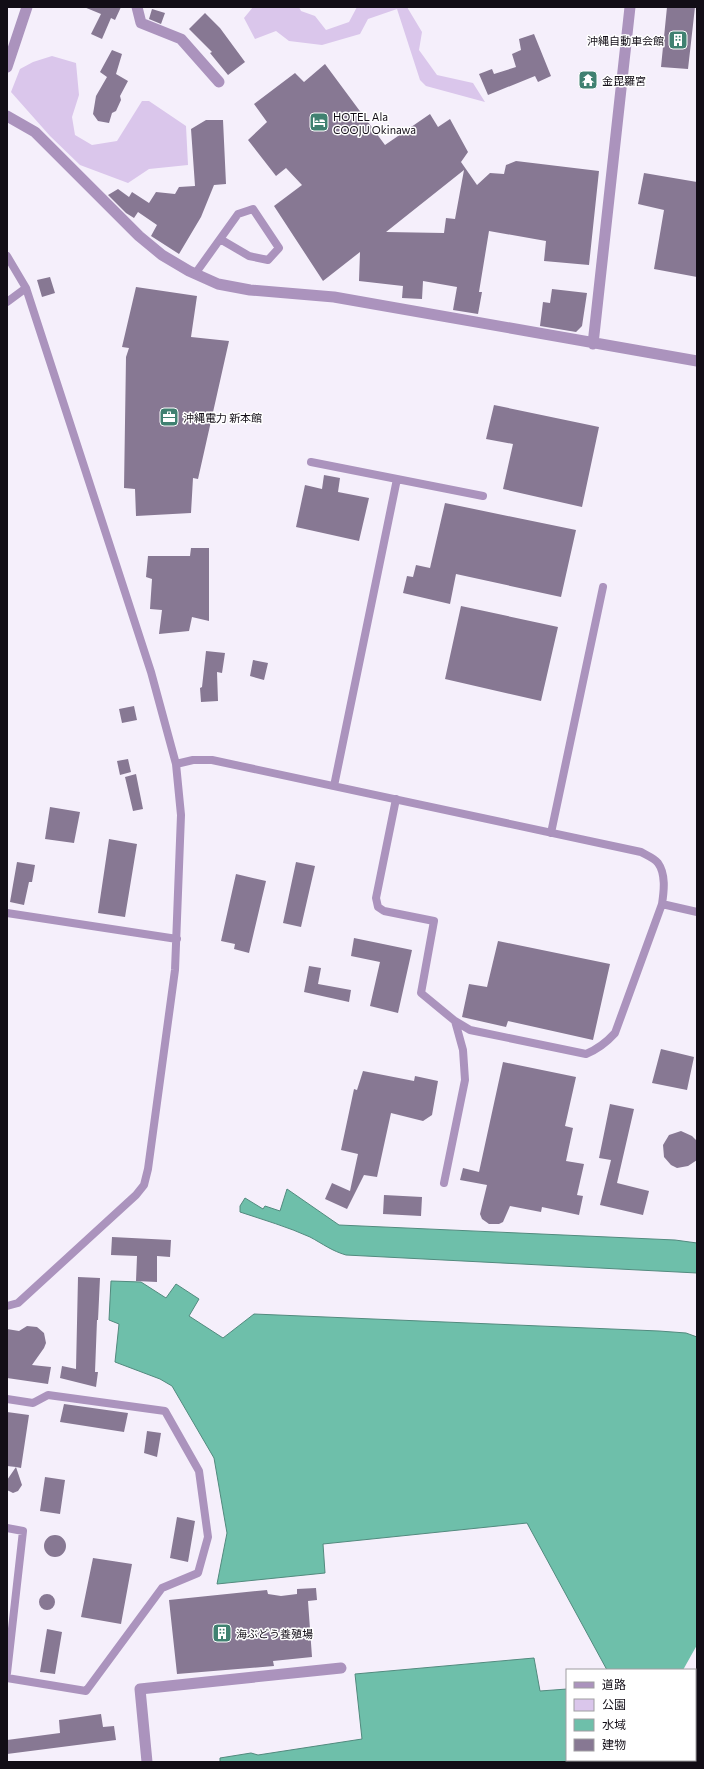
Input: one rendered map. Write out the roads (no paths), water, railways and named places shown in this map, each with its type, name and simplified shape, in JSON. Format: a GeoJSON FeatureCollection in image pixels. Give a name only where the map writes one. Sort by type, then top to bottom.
{"type":"FeatureCollection","features":[{"type":"Feature","properties":{"kind":"street"},"geometry":{"type":"LineString","coordinates":[[7,67],[28,7]]}},
{"type":"Feature","properties":{"kind":"street"},"geometry":{"type":"LineString","coordinates":[[137,7],[141,23],[182,39],[219,82]]}},
{"type":"Feature","properties":{"kind":"street"},"geometry":{"type":"LineString","coordinates":[[593,344],[630,7]]}},
{"type":"Feature","properties":{"kind":"street"},"geometry":{"type":"LineString","coordinates":[[7,116],[35,132],[138,236],[162,255],[195,274],[218,284],[250,290],[334,297],[593,344],[697,361]]}},
{"type":"Feature","properties":{"kind":"street"},"geometry":{"type":"LineString","coordinates":[[147,1762],[140,1689],[341,1668]]}},
{"type":"Feature","properties":{"kind":"lane"},"geometry":{"type":"LineString","coordinates":[[195,274],[238,214],[252,209],[279,248],[268,260],[249,256],[220,240]]}},
{"type":"Feature","properties":{"kind":"lane"},"geometry":{"type":"LineString","coordinates":[[7,256],[26,288],[151,672],[176,764],[182,815],[175,970],[148,1169],[144,1185],[131,1199],[18,1303],[7,1306]]}},
{"type":"Feature","properties":{"kind":"lane"},"geometry":{"type":"LineString","coordinates":[[7,302],[26,288]]}},
{"type":"Feature","properties":{"kind":"lane"},"geometry":{"type":"LineString","coordinates":[[311,462],[483,496]]}},
{"type":"Feature","properties":{"kind":"lane"},"geometry":{"type":"LineString","coordinates":[[334,786],[397,479]]}},
{"type":"Feature","properties":{"kind":"lane"},"geometry":{"type":"LineString","coordinates":[[551,833],[603,586]]}},
{"type":"Feature","properties":{"kind":"lane"},"geometry":{"type":"LineString","coordinates":[[176,764],[193,760],[212,760],[396,799],[641,852],[657,862],[662,873],[664,888],[662,904],[615,1033],[608,1041],[586,1054],[470,1030],[455,1022],[421,993],[434,921],[384,911],[378,907],[376,898],[396,799]]}},
{"type":"Feature","properties":{"kind":"lane"},"geometry":{"type":"LineString","coordinates":[[662,904],[697,912]]}},
{"type":"Feature","properties":{"kind":"lane"},"geometry":{"type":"LineString","coordinates":[[7,913],[177,940]]}},
{"type":"Feature","properties":{"kind":"lane"},"geometry":{"type":"LineString","coordinates":[[444,1183],[465,1080],[463,1050],[455,1022]]}},
{"type":"Feature","properties":{"kind":"lane"},"geometry":{"type":"LineString","coordinates":[[7,1399],[33,1403],[48,1395],[165,1411],[199,1471],[208,1537],[198,1573],[162,1588],[86,1691],[7,1678]]}},
{"type":"Feature","properties":{"kind":"lane"},"geometry":{"type":"LineString","coordinates":[[7,1528],[23,1531],[9,1635],[7,1673]]}},
{"type":"Feature","properties":{"kind":"water"},"geometry":{"type":"Polygon","coordinates":[[[287,1189],[339,1225],[675,1240],[697,1243],[697,1273],[346,1255],[302,1233],[240,1212],[240,1206],[245,1198],[263,1209],[265,1206],[280,1211],[287,1189]]]}},
{"type":"Feature","properties":{"kind":"water"},"geometry":{"type":"Polygon","coordinates":[[[111,1281],[141,1282],[166,1298],[176,1284],[199,1299],[189,1316],[223,1338],[254,1314],[659,1331],[686,1333],[697,1337],[697,1762],[629,1762],[696,1761],[696,1669],[606,1669],[527,1523],[323,1544],[325,1573],[217,1584],[227,1533],[214,1458],[172,1386],[160,1379],[115,1362],[119,1324],[109,1320],[111,1281]]]}},
{"type":"Feature","properties":{"kind":"water"},"geometry":{"type":"Polygon","coordinates":[[[534,1658],[540,1691],[566,1689],[566,1761],[619,1762],[220,1762],[220,1758],[251,1753],[258,1755],[362,1739],[355,1674],[534,1658]]]}},
{"type":"Feature","properties":{"kind":"place","name":"沖縄自動車会館"},"geometry":{"type":"Point","coordinates":[678,40]}},
{"type":"Feature","properties":{"kind":"place","name":"金毘羅宮"},"geometry":{"type":"Point","coordinates":[588,80]}},
{"type":"Feature","properties":{"kind":"place","name":"HOTEL Ala COOJU Okinawa"},"geometry":{"type":"Point","coordinates":[319,122]}},
{"type":"Feature","properties":{"kind":"place","name":"沖縄電力 新本館"},"geometry":{"type":"Point","coordinates":[169,417]}},
{"type":"Feature","properties":{"kind":"place","name":"海ぶどう養殖場"},"geometry":{"type":"Point","coordinates":[222,1633]}}]}
